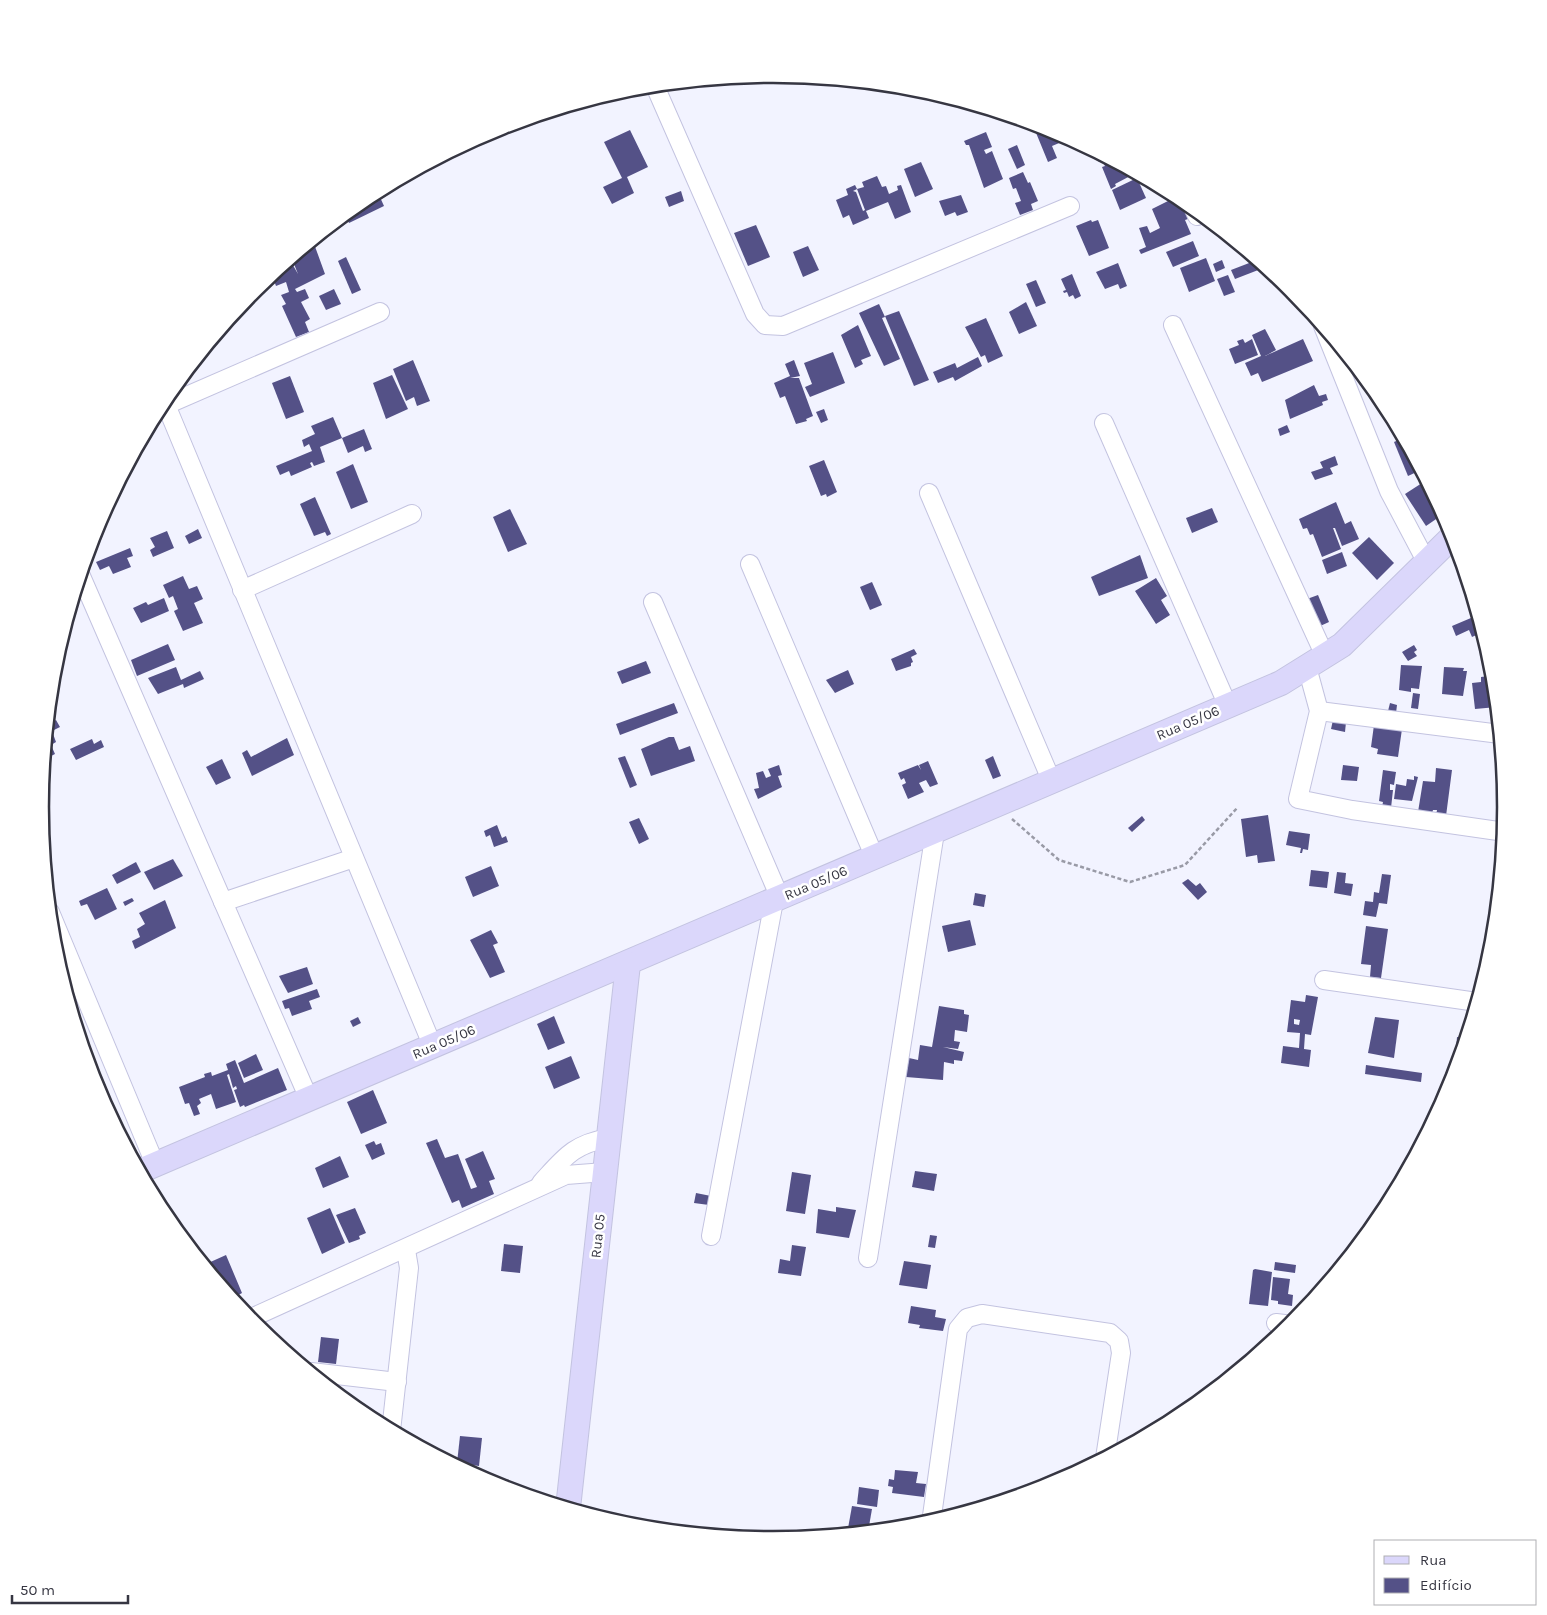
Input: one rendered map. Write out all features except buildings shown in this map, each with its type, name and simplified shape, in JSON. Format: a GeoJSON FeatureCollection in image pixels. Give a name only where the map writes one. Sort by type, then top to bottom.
{"type":"FeatureCollection","features":[{"type":"Feature","properties":{"kind":"street"},"geometry":{"type":"LineString","coordinates":[[657,93],[755,314],[765,325],[784,326],[1070,206]]}},
{"type":"Feature","properties":{"kind":"street"},"geometry":{"type":"LineString","coordinates":[[176,398],[380,312]]}},
{"type":"Feature","properties":{"kind":"street"},"geometry":{"type":"LineString","coordinates":[[1173,325],[1316,662],[1319,711],[1298,799],[1352,810],[1498,831]]}},
{"type":"Feature","properties":{"kind":"street"},"geometry":{"type":"LineString","coordinates":[[1331,345],[1390,492],[1426,561]]}},
{"type":"Feature","properties":{"kind":"street"},"geometry":{"type":"LineString","coordinates":[[168,410],[433,1047]]}},
{"type":"Feature","properties":{"kind":"street"},"geometry":{"type":"LineString","coordinates":[[1104,423],[1228,706]]}},
{"type":"Feature","properties":{"kind":"street"},"geometry":{"type":"LineString","coordinates":[[929,493],[1052,782]]}},
{"type":"Feature","properties":{"kind":"street"},"geometry":{"type":"LineString","coordinates":[[242,590],[412,514]]}},
{"type":"Feature","properties":{"kind":"street","name":"Rua 05/06"},"geometry":{"type":"LineString","coordinates":[[148,1168],[1281,683],[1342,645],[1447,541]]}},
{"type":"Feature","properties":{"kind":"street"},"geometry":{"type":"LineString","coordinates":[[750,564],[875,858]]}},
{"type":"Feature","properties":{"kind":"street"},"geometry":{"type":"LineString","coordinates":[[84,584],[309,1099]]}},
{"type":"Feature","properties":{"kind":"street"},"geometry":{"type":"LineString","coordinates":[[653,602],[777,900],[711,1236]]}},
{"type":"Feature","properties":{"kind":"street"},"geometry":{"type":"LineString","coordinates":[[1319,711],[1494,733]]}},
{"type":"Feature","properties":{"kind":"street"},"geometry":{"type":"LineString","coordinates":[[868,1258],[935,832]]}},
{"type":"Feature","properties":{"kind":"street"},"geometry":{"type":"LineString","coordinates":[[223,902],[354,858]]}},
{"type":"Feature","properties":{"kind":"street"},"geometry":{"type":"LineString","coordinates":[[63,950],[148,1168]]}},
{"type":"Feature","properties":{"kind":"street","name":"Rua 05"},"geometry":{"type":"LineString","coordinates":[[569,1503],[628,964]]}},
{"type":"Feature","properties":{"kind":"street"},"geometry":{"type":"LineString","coordinates":[[1324,980],[1472,1001]]}},
{"type":"Feature","properties":{"kind":"street"},"geometry":{"type":"LineString","coordinates":[[537,1188],[568,1153],[592,1141],[609,1138]]}},
{"type":"Feature","properties":{"kind":"street"},"geometry":{"type":"LineString","coordinates":[[258,1316],[406,1250],[566,1175],[605,1172]]}},
{"type":"Feature","properties":{"kind":"street"},"geometry":{"type":"LineString","coordinates":[[392,1423],[409,1268],[406,1250]]}},
{"type":"Feature","properties":{"kind":"street"},"geometry":{"type":"LineString","coordinates":[[931,1514],[958,1329],[967,1318],[982,1314],[1110,1333],[1119,1341],[1121,1353],[1106,1451]]}},
{"type":"Feature","properties":{"kind":"street"},"geometry":{"type":"LineString","coordinates":[[322,1373],[397,1382]]}},
{"type":"Feature","properties":{"kind":"path"},"geometry":{"type":"LineString","coordinates":[[997,805],[1059,860],[1130,882],[1186,866],[1238,807]]}}]}
